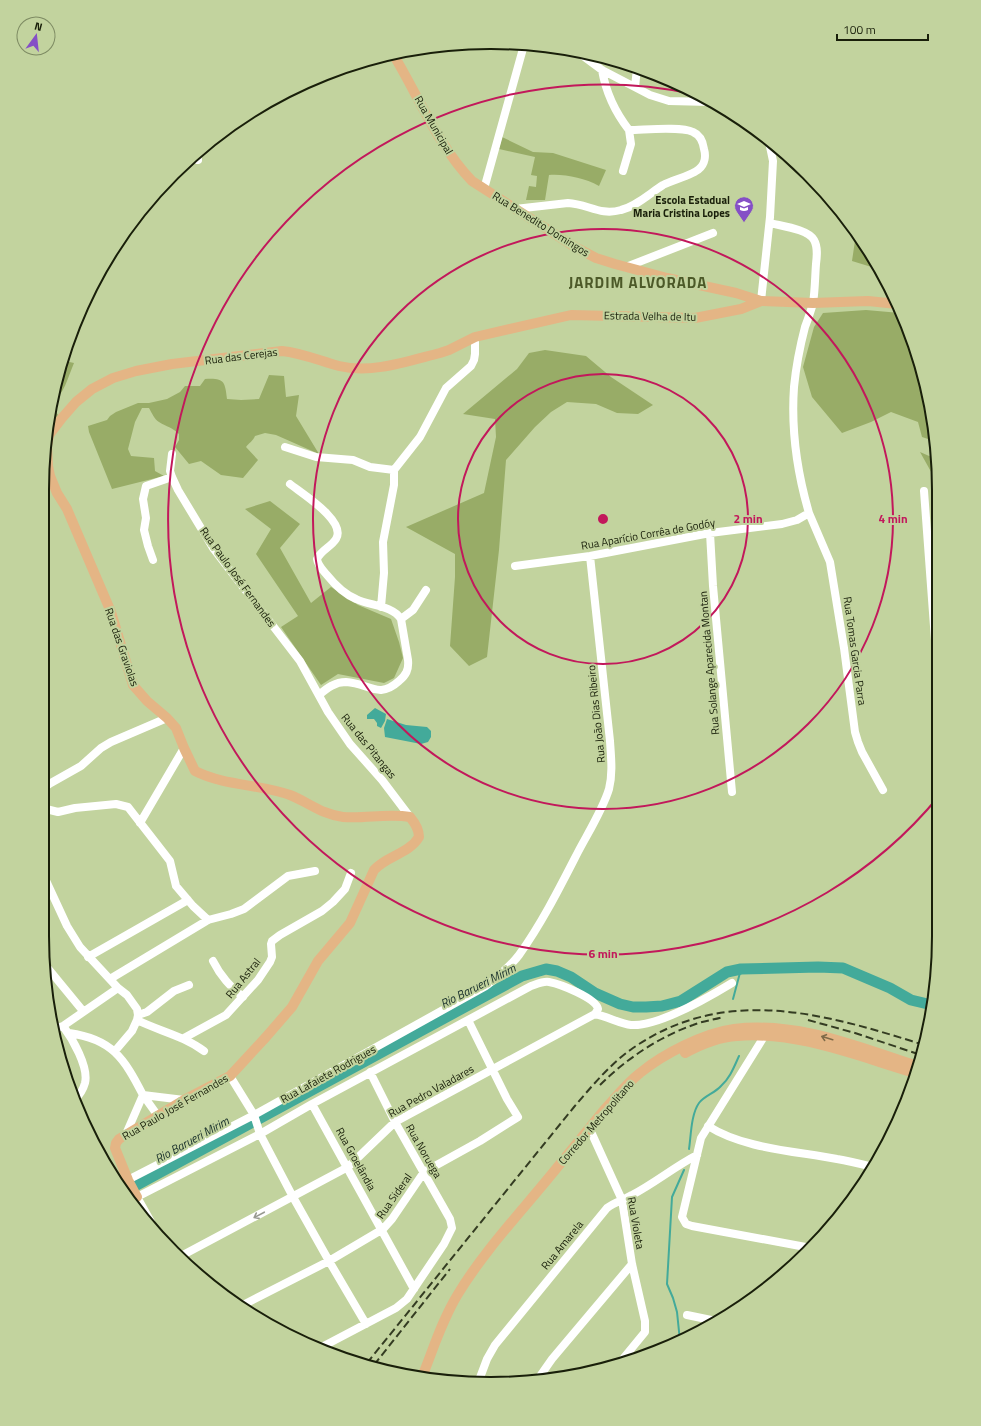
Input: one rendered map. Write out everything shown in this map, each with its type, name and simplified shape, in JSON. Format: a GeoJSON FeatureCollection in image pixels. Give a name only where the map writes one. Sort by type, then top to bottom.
{"type":"FeatureCollection","features":[{"type":"Feature","properties":{"kind":"main road","name":"Rua Municipal"},"geometry":{"type":"LineString","coordinates":[[396,59],[449,153],[461,170],[472,181],[484,188]]}},
{"type":"Feature","properties":{"kind":"main road","name":"Rua Benedito Domingos"},"geometry":{"type":"LineString","coordinates":[[484,188],[575,247],[596,258],[626,267],[736,292],[761,301]]}},
{"type":"Feature","properties":{"kind":"main road","name":"Estrada Velha de Itu"},"geometry":{"type":"LineString","coordinates":[[475,337],[572,315],[695,318],[741,309],[761,301],[813,303],[868,301],[889,303]]}},
{"type":"Feature","properties":{"kind":"main road","name":"Rua das Cerejas"},"geometry":{"type":"LineString","coordinates":[[54,428],[71,407],[92,389],[113,378],[136,371],[172,364],[282,351],[295,352],[340,366],[352,368],[378,367],[445,352],[475,337]]}},
{"type":"Feature","properties":{"kind":"main road","name":"Rua das Graviolas"},"geometry":{"type":"LineString","coordinates":[[50,474],[57,493],[67,509],[111,612],[133,685],[147,701],[176,728],[195,771],[226,782],[247,784],[290,795],[332,815],[345,817],[397,815],[410,817]]}},
{"type":"Feature","properties":{"kind":"main road","name":"Rua Paulo José Fernandes"},"geometry":{"type":"LineString","coordinates":[[129,1182],[115,1148],[119,1139],[184,1100],[230,1076],[266,1037],[292,1007],[318,960],[350,923],[378,864],[400,854],[417,841],[419,832],[417,826],[410,817]]}},
{"type":"Feature","properties":{"kind":"main road","name":"Corredor Metropolitano"},"geometry":{"type":"LineString","coordinates":[[424,1372],[446,1317],[467,1280],[496,1241],[586,1132],[641,1072],[680,1048],[715,1033],[766,1027],[812,1033],[913,1065]]}},
{"type":"Feature","properties":{"kind":"main road"},"geometry":{"type":"LineString","coordinates":[[765,1035],[770,1032],[812,1033]]}},
{"type":"Feature","properties":{"kind":"main road"},"geometry":{"type":"LineString","coordinates":[[429,1372],[443,1336],[455,1312],[486,1261],[620,1101],[635,1085],[662,1065],[689,1051],[713,1042],[735,1036],[765,1035],[793,1038],[820,1044],[910,1073]]}},
{"type":"Feature","properties":{"kind":"main road"},"geometry":{"type":"LineString","coordinates":[[129,1182],[135,1197]]}},
{"type":"Feature","properties":{"kind":"street"},"geometry":{"type":"LineString","coordinates":[[484,188],[523,50]]}},
{"type":"Feature","properties":{"kind":"street"},"geometry":{"type":"LineString","coordinates":[[590,60],[602,70],[650,95],[669,101],[699,102]]}},
{"type":"Feature","properties":{"kind":"street"},"geometry":{"type":"LineString","coordinates":[[602,70],[608,95],[629,130],[631,144],[623,171]]}},
{"type":"Feature","properties":{"kind":"street"},"geometry":{"type":"LineString","coordinates":[[635,87],[636,74]]}},
{"type":"Feature","properties":{"kind":"street"},"geometry":{"type":"LineString","coordinates":[[515,209],[574,203],[602,212],[622,210],[671,181],[694,172],[702,166],[705,158],[704,148],[698,136],[692,132],[675,130],[629,130]]}},
{"type":"Feature","properties":{"kind":"street"},"geometry":{"type":"LineString","coordinates":[[761,301],[770,223],[773,161],[771,150]]}},
{"type":"Feature","properties":{"kind":"street"},"geometry":{"type":"LineString","coordinates":[[770,223],[808,234],[814,238],[816,245],[817,253],[813,303],[799,355],[794,386],[793,425],[798,470],[808,513]]}},
{"type":"Feature","properties":{"kind":"street"},"geometry":{"type":"LineString","coordinates":[[626,267],[713,233]]}},
{"type":"Feature","properties":{"kind":"street"},"geometry":{"type":"LineString","coordinates":[[381,607],[384,573],[383,542],[394,485],[394,470],[420,437],[446,388],[471,366],[475,354],[475,337]]}},
{"type":"Feature","properties":{"kind":"street"},"geometry":{"type":"LineString","coordinates":[[285,447],[316,457],[353,460],[370,467],[394,470]]}},
{"type":"Feature","properties":{"kind":"street","name":"Rua Paulo José Fernandes"},"geometry":{"type":"LineString","coordinates":[[172,454],[170,471],[172,477],[178,490],[213,548],[300,661],[319,695]]}},
{"type":"Feature","properties":{"kind":"street"},"geometry":{"type":"LineString","coordinates":[[154,560],[148,546],[144,530],[146,518],[143,499],[144,492],[146,486],[172,477]]}},
{"type":"Feature","properties":{"kind":"street"},"geometry":{"type":"LineString","coordinates":[[290,484],[328,514],[336,526],[336,538],[318,556],[317,560],[319,566],[345,593],[357,600],[395,612],[401,619],[409,666],[404,676],[391,688],[385,691],[346,682],[336,683],[327,687],[319,695]]}},
{"type":"Feature","properties":{"kind":"street"},"geometry":{"type":"LineString","coordinates":[[924,491],[932,599]]}},
{"type":"Feature","properties":{"kind":"street","name":"Rua Aparício Corrêa de Godóy"},"geometry":{"type":"LineString","coordinates":[[515,566],[590,556],[710,533],[782,524],[797,520],[808,513]]}},
{"type":"Feature","properties":{"kind":"street","name":"Rua Tomas Garcia Parra"},"geometry":{"type":"LineString","coordinates":[[808,513],[830,562],[844,648],[855,732],[858,742],[883,790]]}},
{"type":"Feature","properties":{"kind":"street","name":"Rua Solange Aparecida Montan"},"geometry":{"type":"LineString","coordinates":[[710,533],[713,586],[732,792]]}},
{"type":"Feature","properties":{"kind":"street","name":"Rua João Dias Ribeiro"},"geometry":{"type":"LineString","coordinates":[[525,945],[545,914],[589,832],[608,791],[610,781],[612,769],[610,741],[590,556]]}},
{"type":"Feature","properties":{"kind":"street"},"geometry":{"type":"LineString","coordinates":[[401,619],[413,610],[426,590]]}},
{"type":"Feature","properties":{"kind":"street","name":"Rua das Pitangas"},"geometry":{"type":"LineString","coordinates":[[319,695],[328,712],[350,744],[382,780],[410,817]]}},
{"type":"Feature","properties":{"kind":"street"},"geometry":{"type":"LineString","coordinates":[[49,785],[81,766],[101,748],[111,742],[167,718]]}},
{"type":"Feature","properties":{"kind":"street"},"geometry":{"type":"LineString","coordinates":[[140,822],[184,748]]}},
{"type":"Feature","properties":{"kind":"street"},"geometry":{"type":"LineString","coordinates":[[49,810],[58,812],[75,808],[122,805],[128,807],[170,861],[176,886],[208,920]]}},
{"type":"Feature","properties":{"kind":"street"},"geometry":{"type":"LineString","coordinates":[[110,979],[208,920],[244,909],[288,876],[314,871]]}},
{"type":"Feature","properties":{"kind":"street","name":"Rua Astral"},"geometry":{"type":"LineString","coordinates":[[184,1038],[226,1015],[258,980],[270,962],[272,957],[272,941],[280,934],[322,911],[333,902],[345,889],[350,873]]}},
{"type":"Feature","properties":{"kind":"street"},"geometry":{"type":"LineString","coordinates":[[49,886],[74,938],[88,957],[118,988],[127,995],[137,1009],[137,1018],[132,1031],[115,1051]]}},
{"type":"Feature","properties":{"kind":"street"},"geometry":{"type":"LineString","coordinates":[[88,957],[188,900]]}},
{"type":"Feature","properties":{"kind":"street","name":"Rua Lafaiete Rodrigues"},"geometry":{"type":"LineString","coordinates":[[125,1183],[254,1117],[486,986],[504,971],[525,945]]}},
{"type":"Feature","properties":{"kind":"street"},"geometry":{"type":"LineString","coordinates":[[214,961],[219,973],[228,984],[243,997]]}},
{"type":"Feature","properties":{"kind":"street"},"geometry":{"type":"LineString","coordinates":[[51,972],[83,1011]]}},
{"type":"Feature","properties":{"kind":"street","name":"Rua Lafaiete Rodrigues"},"geometry":{"type":"LineString","coordinates":[[135,1197],[540,982],[548,982],[558,985],[590,1000],[598,1007],[595,1014]]}},
{"type":"Feature","properties":{"kind":"street"},"geometry":{"type":"LineString","coordinates":[[595,1014],[630,1025],[645,1024],[666,1017],[708,997],[732,983]]}},
{"type":"Feature","properties":{"kind":"street"},"geometry":{"type":"LineString","coordinates":[[137,1018],[174,991],[189,985]]}},
{"type":"Feature","properties":{"kind":"street"},"geometry":{"type":"LineString","coordinates":[[58,1028],[63,1026],[118,988]]}},
{"type":"Feature","properties":{"kind":"street","name":"Rua Pedro Valadares"},"geometry":{"type":"LineString","coordinates":[[185,1254],[348,1167],[395,1122],[595,1014]]}},
{"type":"Feature","properties":{"kind":"street"},"geometry":{"type":"LineString","coordinates":[[137,1018],[155,1029],[193,1042],[204,1051]]}},
{"type":"Feature","properties":{"kind":"street"},"geometry":{"type":"LineString","coordinates":[[468,1020],[492,1069]]}},
{"type":"Feature","properties":{"kind":"street"},"geometry":{"type":"LineString","coordinates":[[63,1026],[69,1033],[86,1074],[85,1082],[79,1094]]}},
{"type":"Feature","properties":{"kind":"street"},"geometry":{"type":"LineString","coordinates":[[69,1033],[93,1039],[115,1051],[134,1078],[142,1095],[158,1116]]}},
{"type":"Feature","properties":{"kind":"street"},"geometry":{"type":"LineString","coordinates":[[765,1035],[701,1138],[682,1217],[686,1224],[692,1226],[804,1247]]}},
{"type":"Feature","properties":{"kind":"street","name":"Rua Sideral"},"geometry":{"type":"LineString","coordinates":[[246,1304],[329,1261],[383,1230],[388,1226],[424,1172],[480,1141],[518,1116],[507,1099],[492,1069]]}},
{"type":"Feature","properties":{"kind":"street","name":"Rua Noruega"},"geometry":{"type":"LineString","coordinates":[[370,1072],[395,1122],[450,1219],[452,1228],[444,1244],[414,1289]]}},
{"type":"Feature","properties":{"kind":"street"},"geometry":{"type":"LineString","coordinates":[[230,1076],[254,1117],[259,1132],[293,1197],[366,1324]]}},
{"type":"Feature","properties":{"kind":"street"},"geometry":{"type":"LineString","coordinates":[[142,1095],[184,1100]]}},
{"type":"Feature","properties":{"kind":"street"},"geometry":{"type":"LineString","coordinates":[[126,1134],[142,1095]]}},
{"type":"Feature","properties":{"kind":"street","name":"Rua Groelândia"},"geometry":{"type":"LineString","coordinates":[[312,1104],[383,1230],[414,1289]]}},
{"type":"Feature","properties":{"kind":"street"},"geometry":{"type":"LineString","coordinates":[[708,1126],[717,1132],[758,1145],[788,1152],[836,1159],[867,1166]]}},
{"type":"Feature","properties":{"kind":"street","name":"Rua Violeta"},"geometry":{"type":"LineString","coordinates":[[592,1134],[622,1200],[632,1264],[645,1321],[645,1332],[625,1356]]}},
{"type":"Feature","properties":{"kind":"street","name":"Rua Amarela"},"geometry":{"type":"LineString","coordinates":[[480,1377],[494,1345],[607,1208],[631,1196],[680,1164],[697,1155]]}},
{"type":"Feature","properties":{"kind":"street"},"geometry":{"type":"LineString","coordinates":[[542,1374],[552,1358],[632,1264]]}},
{"type":"Feature","properties":{"kind":"street"},"geometry":{"type":"LineString","coordinates":[[326,1345],[396,1308],[407,1299],[414,1289]]}},
{"type":"Feature","properties":{"kind":"street"},"geometry":{"type":"LineString","coordinates":[[687,1315],[708,1319]]}},
{"type":"Feature","properties":{"kind":"green space"},"geometry":{"type":"Polygon","coordinates":[[[502,137],[533,152],[553,153],[606,170],[599,186],[575,177],[549,175],[545,200],[526,200],[529,186],[536,187],[537,176],[531,175],[535,157],[499,149],[502,137]]]}},
{"type":"Feature","properties":{"kind":"green space"},"geometry":{"type":"Polygon","coordinates":[[[855,241],[871,267],[852,261],[855,241]]]}},
{"type":"Feature","properties":{"kind":"green space"},"geometry":{"type":"Polygon","coordinates":[[[866,310],[894,312],[909,349],[917,376],[924,404],[929,439],[922,437],[918,422],[891,412],[871,422],[842,433],[812,397],[803,367],[814,327],[823,313],[866,310]]]}},
{"type":"Feature","properties":{"kind":"green space"},"geometry":{"type":"Polygon","coordinates":[[[545,350],[586,356],[611,377],[653,405],[638,414],[617,413],[596,404],[567,402],[551,412],[535,427],[506,460],[499,550],[487,657],[469,666],[450,646],[455,577],[455,554],[406,527],[484,493],[496,437],[495,419],[463,414],[517,369],[529,353],[545,350]]]}},
{"type":"Feature","properties":{"kind":"green space"},"geometry":{"type":"Polygon","coordinates":[[[68,362],[74,363],[68,380],[59,396],[68,362]]]}},
{"type":"Feature","properties":{"kind":"green space"},"geometry":{"type":"Polygon","coordinates":[[[269,375],[284,376],[286,397],[299,395],[296,416],[319,454],[276,435],[265,433],[255,436],[246,447],[258,460],[243,478],[221,475],[201,461],[189,464],[175,447],[179,440],[179,434],[172,428],[157,421],[149,408],[142,408],[135,422],[128,449],[131,456],[154,458],[155,471],[164,476],[112,489],[89,432],[88,426],[107,420],[116,412],[138,403],[149,403],[167,399],[180,392],[185,386],[200,386],[205,379],[220,380],[224,384],[227,399],[259,399],[269,375]]]}},
{"type":"Feature","properties":{"kind":"green space"},"geometry":{"type":"Polygon","coordinates":[[[920,452],[930,457],[931,472],[920,452]]]}},
{"type":"Feature","properties":{"kind":"green space"},"geometry":{"type":"Polygon","coordinates":[[[270,501],[300,524],[280,548],[311,603],[331,587],[358,605],[391,619],[403,658],[394,678],[384,683],[338,674],[321,685],[281,627],[298,616],[256,554],[271,529],[245,509],[270,501]]]}},
{"type":"Feature","properties":{"kind":"water"},"geometry":{"type":"Polygon","coordinates":[[[375,708],[386,714],[385,721],[381,728],[377,726],[374,719],[367,719],[367,715],[375,708]]]}},
{"type":"Feature","properties":{"kind":"water"},"geometry":{"type":"Polygon","coordinates":[[[387,719],[406,725],[427,727],[431,731],[431,737],[428,742],[421,744],[385,737],[384,728],[387,719]]]}},
{"type":"Feature","properties":{"kind":"waterway","name":"Rio Barueri Mirim"},"geometry":{"type":"LineString","coordinates":[[129,1189],[522,976],[546,969],[557,971],[571,977],[595,993],[620,1004],[633,1007],[662,1006],[681,1001],[727,972],[741,969],[818,967],[843,968],[890,988],[911,1000],[927,1004]]}},
{"type":"Feature","properties":{"kind":"waterway"},"geometry":{"type":"LineString","coordinates":[[733,999],[741,969]]}},
{"type":"Feature","properties":{"kind":"waterway"},"geometry":{"type":"LineString","coordinates":[[689,1149],[696,1108],[701,1101],[716,1091],[724,1083],[732,1072],[739,1056]]}},
{"type":"Feature","properties":{"kind":"waterway"},"geometry":{"type":"LineString","coordinates":[[679,1334],[677,1312],[667,1284],[672,1197],[684,1170]]}},
{"type":"Feature","properties":{"kind":"railway"},"geometry":{"type":"LineString","coordinates":[[369,1360],[574,1107],[609,1068],[633,1048],[668,1028],[704,1016],[740,1011],[777,1011],[813,1015],[850,1023],[919,1043]]}},
{"type":"Feature","properties":{"kind":"railway"},"geometry":{"type":"LineString","coordinates":[[600,1085],[621,1066],[655,1042],[700,1022],[723,1017]]}},
{"type":"Feature","properties":{"kind":"railway"},"geometry":{"type":"LineString","coordinates":[[808,1020],[855,1033],[916,1053]]}},
{"type":"Feature","properties":{"kind":"railway"},"geometry":{"type":"LineString","coordinates":[[376,1362],[450,1269]]}},
{"type":"Feature","properties":{"kind":"place","name":"Escola Estadual Maria Cristina Lopes"},"geometry":{"type":"Point","coordinates":[744,223]}},
{"type":"Feature","properties":{"kind":"district","name":"JARDIM ALVORADA"},"geometry":{"type":"Point","coordinates":[638,283]}}]}
